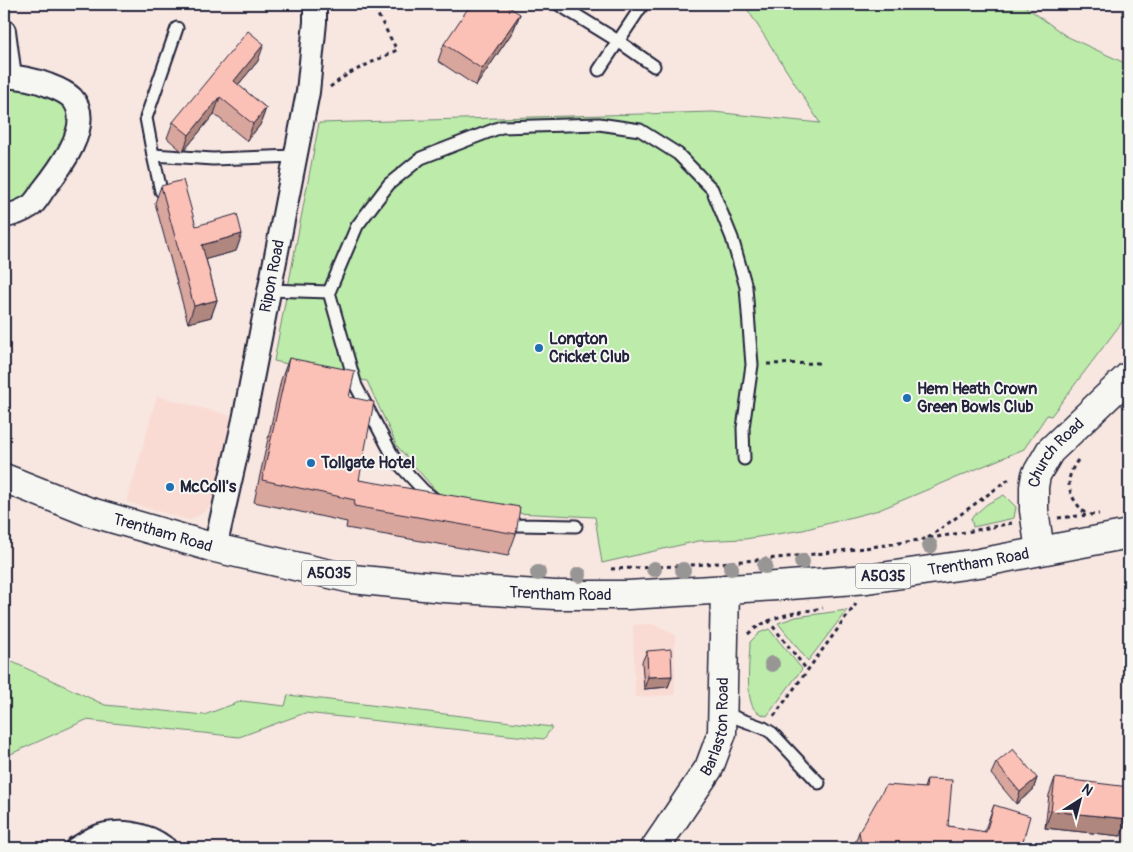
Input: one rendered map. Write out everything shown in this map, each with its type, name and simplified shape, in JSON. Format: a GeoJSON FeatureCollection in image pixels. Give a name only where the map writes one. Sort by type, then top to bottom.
{"type":"FeatureCollection","features":[{"type":"Feature","properties":{"kind":"main road","name":"Church Road"},"geometry":{"type":"LineString","coordinates":[[1040,551],[1034,510],[1036,474],[1050,452],[1129,376]]}},
{"type":"Feature","properties":{"kind":"main road","name":"Trentham Road"},"geometry":{"type":"LineString","coordinates":[[4,478],[87,510],[215,548],[352,579],[444,588],[555,595],[628,595],[867,579],[979,563],[1129,534]]}},
{"type":"Feature","properties":{"kind":"main road","name":"Barlaston Road"},"geometry":{"type":"LineString","coordinates":[[656,848],[709,768],[722,733],[725,589]]}},
{"type":"Feature","properties":{"kind":"street","name":"Ripon Road"},"geometry":{"type":"LineString","coordinates":[[215,548],[244,420],[308,92],[315,4]]}},
{"type":"Feature","properties":{"kind":"street"},"geometry":{"type":"LineString","coordinates":[[4,31],[7,77],[41,82],[60,90],[72,99],[78,112],[78,132],[69,155],[33,204],[12,216],[4,216]]}},
{"type":"Feature","properties":{"kind":"street"},"geometry":{"type":"LineString","coordinates":[[77,848],[95,838],[115,832],[138,835],[165,848]]}},
{"type":"Feature","properties":{"kind":"lane"},"geometry":{"type":"LineString","coordinates":[[558,4],[654,66]]}},
{"type":"Feature","properties":{"kind":"lane"},"geometry":{"type":"LineString","coordinates":[[599,70],[642,4]]}},
{"type":"Feature","properties":{"kind":"lane"},"geometry":{"type":"LineString","coordinates":[[161,191],[146,118],[176,28]]}},
{"type":"Feature","properties":{"kind":"lane"},"geometry":{"type":"LineString","coordinates":[[444,507],[424,491],[390,452],[356,386],[329,292],[357,226],[389,184],[421,158],[501,127],[599,124],[640,130],[678,154],[712,189],[732,238],[746,287],[752,364],[743,428],[744,459]]}},
{"type":"Feature","properties":{"kind":"lane"},"geometry":{"type":"LineString","coordinates":[[153,155],[213,159],[295,156]]}},
{"type":"Feature","properties":{"kind":"lane"},"geometry":{"type":"LineString","coordinates":[[269,290],[329,292]]}},
{"type":"Feature","properties":{"kind":"lane"},"geometry":{"type":"LineString","coordinates":[[488,519],[516,525],[576,526]]}},
{"type":"Feature","properties":{"kind":"lane"},"geometry":{"type":"LineString","coordinates":[[723,713],[764,728],[772,733],[819,783]]}},
{"type":"Feature","properties":{"kind":"path"},"geometry":{"type":"LineString","coordinates":[[308,92],[326,90],[348,74],[397,50],[372,4]]}},
{"type":"Feature","properties":{"kind":"path"},"geometry":{"type":"LineString","coordinates":[[752,364],[819,362]]}},
{"type":"Feature","properties":{"kind":"path","name":"Church Road"},"geometry":{"type":"LineString","coordinates":[[1079,458],[1074,465],[1068,482],[1072,498],[1077,506],[1087,515]]}},
{"type":"Feature","properties":{"kind":"path"},"geometry":{"type":"LineString","coordinates":[[928,538],[1015,475]]}},
{"type":"Feature","properties":{"kind":"path"},"geometry":{"type":"LineString","coordinates":[[1066,517],[1103,513]]}},
{"type":"Feature","properties":{"kind":"path","name":"Trentham Road"},"geometry":{"type":"LineString","coordinates":[[609,569],[728,562],[862,548],[1012,523]]}},
{"type":"Feature","properties":{"kind":"path"},"geometry":{"type":"LineString","coordinates":[[771,719],[857,603]]}},
{"type":"Feature","properties":{"kind":"path"},"geometry":{"type":"LineString","coordinates":[[747,635],[768,620],[780,615],[828,608]]}},
{"type":"Feature","properties":{"kind":"path"},"geometry":{"type":"LineString","coordinates":[[780,610],[780,615]]}},
{"type":"Feature","properties":{"kind":"path"},"geometry":{"type":"LineString","coordinates":[[768,620],[808,670]]}},
{"type":"Feature","properties":{"kind":"shaded area"},"geometry":{"type":"Polygon","coordinates":[[[157,396],[235,417],[211,505],[203,513],[189,520],[127,502],[157,396]]]}},
{"type":"Feature","properties":{"kind":"shaded area"},"geometry":{"type":"Polygon","coordinates":[[[653,624],[675,635],[675,695],[635,697],[633,625],[653,624]]]}},
{"type":"Feature","properties":{"kind":"green space"},"geometry":{"type":"Polygon","coordinates":[[[744,4],[1022,4],[1066,36],[1129,65],[1129,313],[1051,416],[1047,415],[1024,449],[879,510],[803,530],[745,539],[698,541],[602,563],[595,517],[476,511],[443,499],[397,446],[367,381],[274,361],[319,123],[713,112],[820,123],[744,4]]]}},
{"type":"Feature","properties":{"kind":"green space"},"geometry":{"type":"Polygon","coordinates":[[[4,82],[68,101],[74,130],[31,201],[4,211],[4,82]]]}},
{"type":"Feature","properties":{"kind":"green space"},"geometry":{"type":"Polygon","coordinates":[[[1004,495],[1016,507],[1014,518],[973,527],[971,518],[987,504],[1004,495]]]}},
{"type":"Feature","properties":{"kind":"green space"},"geometry":{"type":"Polygon","coordinates":[[[847,610],[808,661],[778,623],[796,617],[847,610]]]}},
{"type":"Feature","properties":{"kind":"green space"},"geometry":{"type":"Polygon","coordinates":[[[769,629],[802,669],[767,716],[757,712],[752,706],[749,689],[749,668],[750,642],[759,633],[769,629]]]}},
{"type":"Feature","properties":{"kind":"green space"},"geometry":{"type":"Polygon","coordinates":[[[4,658],[105,705],[204,715],[242,701],[285,706],[288,695],[552,727],[544,739],[305,713],[239,737],[86,720],[4,757],[4,658]]]}},
{"type":"Feature","properties":{"kind":"building"},"geometry":{"type":"Polygon","coordinates":[[[471,4],[504,4],[520,14],[482,69],[444,44],[471,4]]]}},
{"type":"Feature","properties":{"kind":"building"},"geometry":{"type":"Polygon","coordinates":[[[248,31],[264,44],[234,81],[266,108],[253,124],[220,97],[189,135],[173,122],[248,31]]]}},
{"type":"Feature","properties":{"kind":"building"},"geometry":{"type":"Polygon","coordinates":[[[183,180],[196,226],[237,214],[242,234],[202,245],[217,300],[194,306],[161,186],[183,180]]]}},
{"type":"Feature","properties":{"kind":"building"},"geometry":{"type":"Polygon","coordinates":[[[289,358],[355,371],[349,397],[374,402],[359,480],[520,507],[516,534],[354,506],[355,500],[262,480],[289,358]]]}},
{"type":"Feature","properties":{"kind":"building"},"geometry":{"type":"Polygon","coordinates":[[[671,649],[672,676],[648,677],[647,651],[671,649]]]}},
{"type":"Feature","properties":{"kind":"building"},"geometry":{"type":"Polygon","coordinates":[[[1013,749],[1037,778],[1020,792],[996,763],[1013,749]]]}},
{"type":"Feature","properties":{"kind":"building"},"geometry":{"type":"Polygon","coordinates":[[[1055,778],[1129,787],[1127,819],[1051,811],[1055,778]]]}},
{"type":"Feature","properties":{"kind":"building"},"geometry":{"type":"Polygon","coordinates":[[[927,779],[952,780],[948,826],[986,832],[994,805],[1030,816],[1021,848],[862,848],[859,832],[886,785],[926,788],[927,779]]]}},
{"type":"Feature","properties":{"kind":"place","name":"Longton Cricket Club"},"geometry":{"type":"Point","coordinates":[539,348]}},
{"type":"Feature","properties":{"kind":"place","name":"Hem Heath Crown Green Bowls Club"},"geometry":{"type":"Point","coordinates":[907,398]}},
{"type":"Feature","properties":{"kind":"place","name":"Tollgate Hotel"},"geometry":{"type":"Point","coordinates":[311,463]}},
{"type":"Feature","properties":{"kind":"place","name":"McColl's"},"geometry":{"type":"Point","coordinates":[170,487]}}]}
